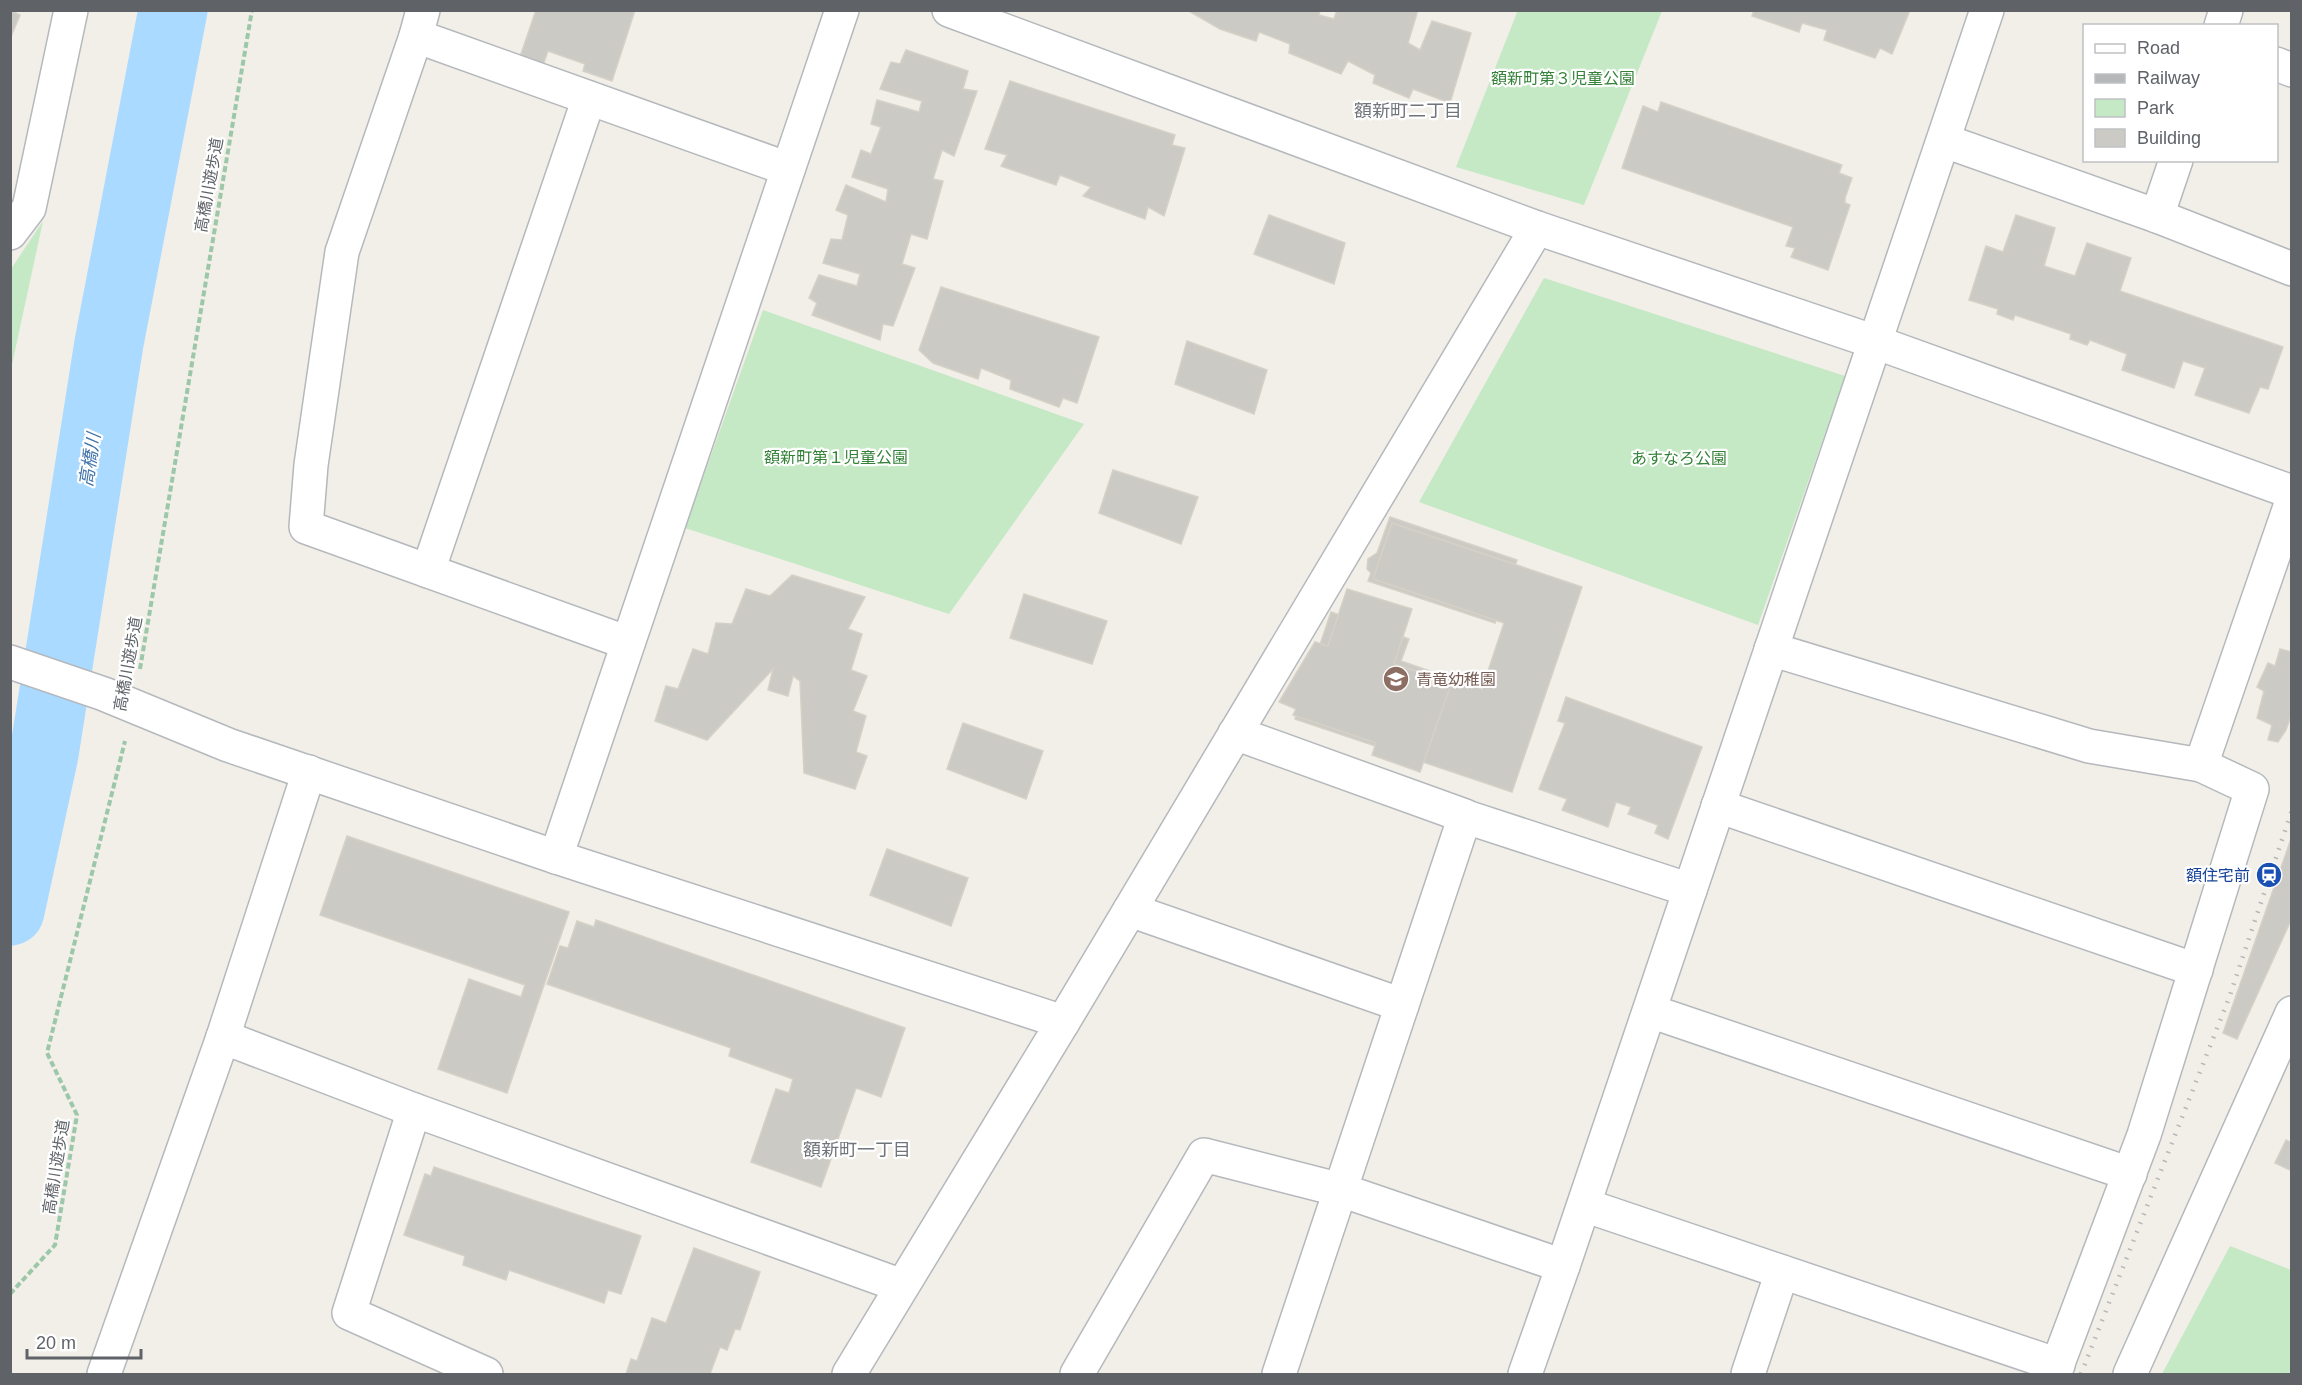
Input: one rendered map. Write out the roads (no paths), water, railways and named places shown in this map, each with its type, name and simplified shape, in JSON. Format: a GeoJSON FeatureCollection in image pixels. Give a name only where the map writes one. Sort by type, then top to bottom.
{"type":"FeatureCollection","features":[{"type":"Feature","properties":{"kind":"street"},"geometry":{"type":"LineString","coordinates":[[10,233],[28,208],[71,10]]}},
{"type":"Feature","properties":{"kind":"street"},"geometry":{"type":"LineString","coordinates":[[556,857],[842,10]]}},
{"type":"Feature","properties":{"kind":"street"},"geometry":{"type":"LineString","coordinates":[[949,10],[1537,228],[1875,342],[2292,492]]}},
{"type":"Feature","properties":{"kind":"street"},"geometry":{"type":"LineString","coordinates":[[1525,1374],[1945,141],[1987,10]]}},
{"type":"Feature","properties":{"kind":"street"},"geometry":{"type":"LineString","coordinates":[[628,643],[306,527],[311,465],[342,252],[419,23],[589,98],[788,169]]}},
{"type":"Feature","properties":{"kind":"street"},"geometry":{"type":"LineString","coordinates":[[2278,64],[2292,70]]}},
{"type":"Feature","properties":{"kind":"street"},"geometry":{"type":"LineString","coordinates":[[428,570],[589,98]]}},
{"type":"Feature","properties":{"kind":"street"},"geometry":{"type":"LineString","coordinates":[[1945,141],[2157,216],[2292,269]]}},
{"type":"Feature","properties":{"kind":"street"},"geometry":{"type":"LineString","coordinates":[[2157,216],[2175,162]]}},
{"type":"Feature","properties":{"kind":"street"},"geometry":{"type":"LineString","coordinates":[[849,1374],[1063,1022],[1537,228]]}},
{"type":"Feature","properties":{"kind":"street"},"geometry":{"type":"LineString","coordinates":[[2201,765],[2292,501]]}},
{"type":"Feature","properties":{"kind":"street"},"geometry":{"type":"LineString","coordinates":[[1584,1205],[1782,1272],[2056,1370],[2144,1135],[2252,789],[2201,765],[2089,746],[1771,649]]}},
{"type":"Feature","properties":{"kind":"street"},"geometry":{"type":"LineString","coordinates":[[10,662],[104,694],[228,745],[556,857],[1063,1022]]}},
{"type":"Feature","properties":{"kind":"street"},"geometry":{"type":"LineString","coordinates":[[1235,733],[1454,813],[1690,890]]}},
{"type":"Feature","properties":{"kind":"street"},"geometry":{"type":"LineString","coordinates":[[104,1374],[223,1037],[309,772]]}},
{"type":"Feature","properties":{"kind":"street"},"geometry":{"type":"LineString","coordinates":[[1718,806],[2196,970]]}},
{"type":"Feature","properties":{"kind":"street"},"geometry":{"type":"LineString","coordinates":[[1279,1374],[1465,816],[1454,813]]}},
{"type":"Feature","properties":{"kind":"street"},"geometry":{"type":"LineString","coordinates":[[1130,910],[1402,1005]]}},
{"type":"Feature","properties":{"kind":"street"},"geometry":{"type":"LineString","coordinates":[[1650,1011],[2130,1174]]}},
{"type":"Feature","properties":{"kind":"street"},"geometry":{"type":"LineString","coordinates":[[2130,1374],[2292,1013]]}},
{"type":"Feature","properties":{"kind":"street"},"geometry":{"type":"LineString","coordinates":[[223,1037],[414,1110],[902,1286]]}},
{"type":"Feature","properties":{"kind":"street"},"geometry":{"type":"LineString","coordinates":[[414,1110],[350,1313],[486,1374]]}},
{"type":"Feature","properties":{"kind":"street"},"geometry":{"type":"LineString","coordinates":[[1077,1374],[1204,1155],[1341,1190],[1563,1266]]}},
{"type":"Feature","properties":{"kind":"street"},"geometry":{"type":"LineString","coordinates":[[1748,1374],[1782,1272]]}},
{"type":"Feature","properties":{"kind":"waterway","name":"高橋川"},"geometry":{"type":"LineString","coordinates":[[10,911],[44,754],[109,343],[173,10]]}},
{"type":"Feature","properties":{"kind":"railway"},"geometry":{"type":"LineString","coordinates":[[2081,1374],[2229,998],[2292,810]]}},
{"type":"Feature","properties":{"kind":"place","name":"青竜幼稚園"},"geometry":{"type":"Point","coordinates":[1396,679]}},
{"type":"Feature","properties":{"kind":"place","name":"額住宅前"},"geometry":{"type":"Point","coordinates":[2269,875]}},
{"type":"Feature","properties":{"kind":"district","name":"額新町二丁目"},"geometry":{"type":"Point","coordinates":[1408,111]}},
{"type":"Feature","properties":{"kind":"district","name":"額新町一丁目"},"geometry":{"type":"Point","coordinates":[857,1150]}},
{"type":"Feature","properties":{"kind":"park label","name":"額新町第３児童公園"},"geometry":{"type":"Point","coordinates":[1563,78]}},
{"type":"Feature","properties":{"kind":"park label","name":"額新町第１児童公園"},"geometry":{"type":"Point","coordinates":[836,457]}},
{"type":"Feature","properties":{"kind":"park label","name":"あすなろ公園"},"geometry":{"type":"Point","coordinates":[1679,458]}}]}
